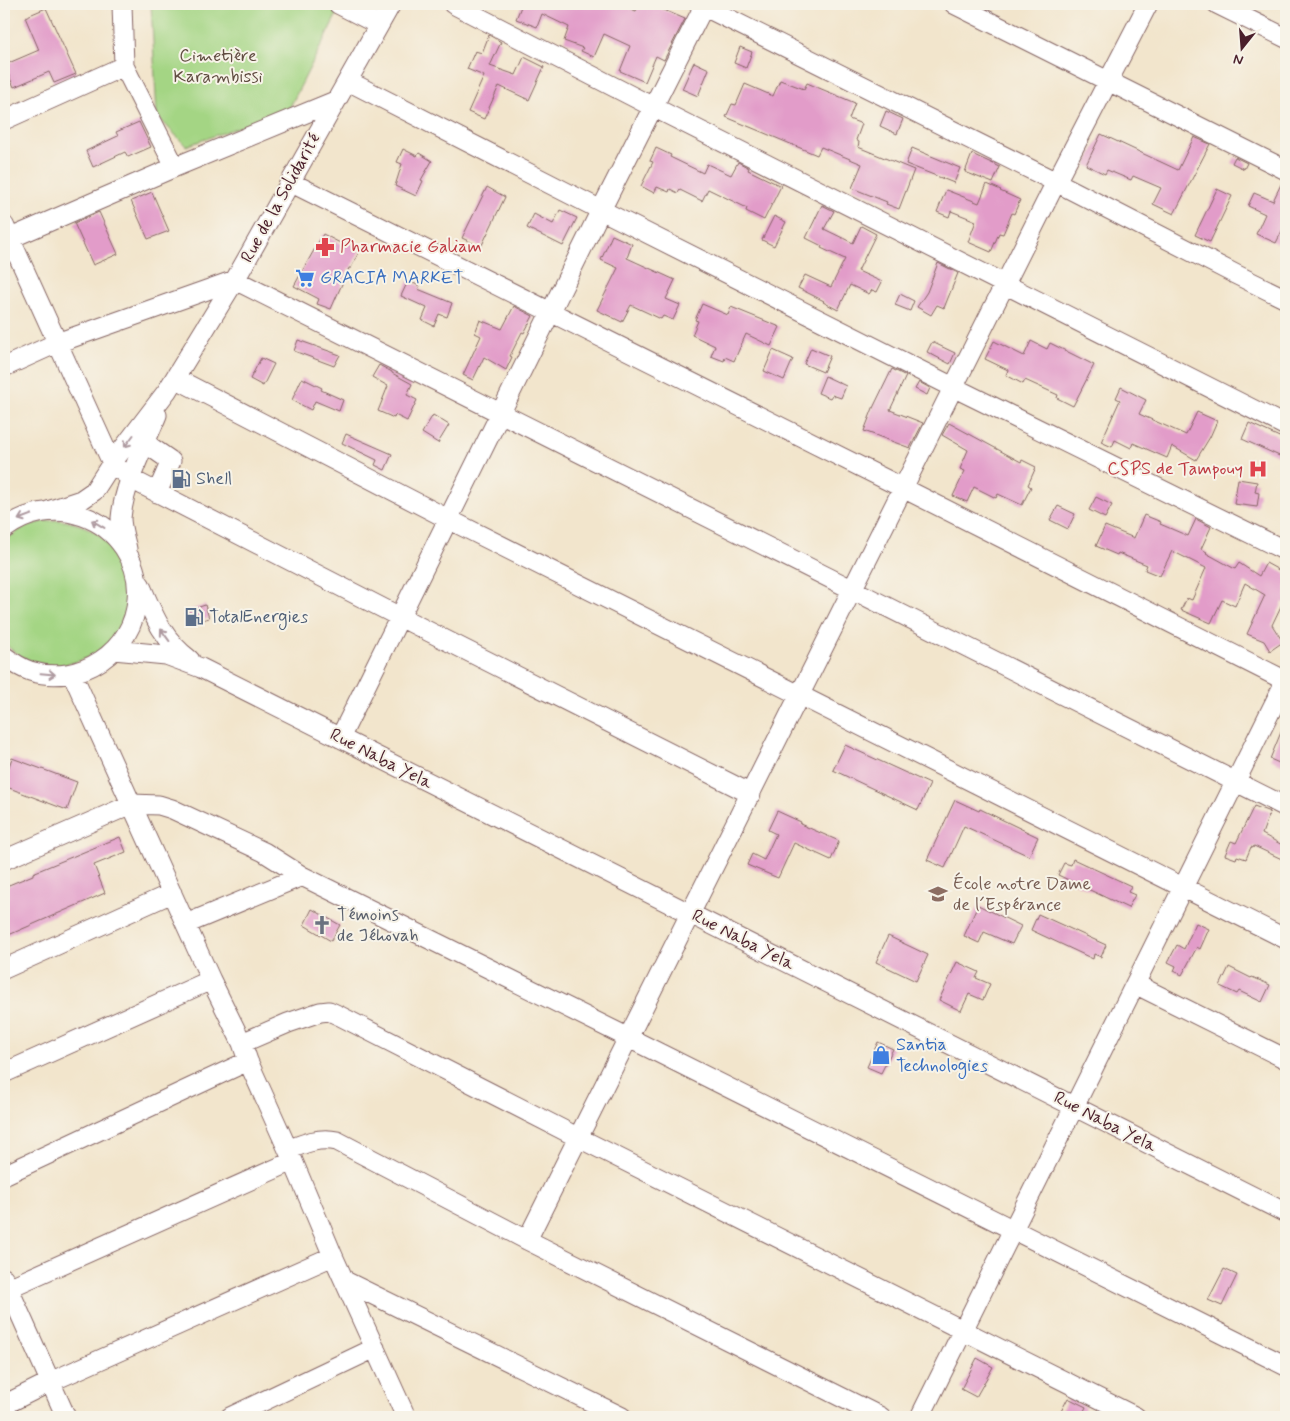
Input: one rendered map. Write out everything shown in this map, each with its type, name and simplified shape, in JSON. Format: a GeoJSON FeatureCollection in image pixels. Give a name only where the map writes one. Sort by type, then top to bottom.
{"type":"FeatureCollection","features":[{"type":"Feature","properties":{"kind":"street"},"geometry":{"type":"LineString","coordinates":[[122,4],[124,66],[175,167]]}},
{"type":"Feature","properties":{"kind":"street"},"geometry":{"type":"LineString","coordinates":[[338,4],[379,25]]}},
{"type":"Feature","properties":{"kind":"street","name":"Rue de la Solidarité"},"geometry":{"type":"LineString","coordinates":[[48,511],[80,500],[94,491],[112,463],[171,384],[235,280],[391,4]]}},
{"type":"Feature","properties":{"kind":"street"},"geometry":{"type":"LineString","coordinates":[[453,4],[1286,426]]}},
{"type":"Feature","properties":{"kind":"street"},"geometry":{"type":"LineString","coordinates":[[954,4],[1286,170]]}},
{"type":"Feature","properties":{"kind":"street"},"geometry":{"type":"LineString","coordinates":[[527,1240],[1056,182],[1148,4]]}},
{"type":"Feature","properties":{"kind":"street"},"geometry":{"type":"LineString","coordinates":[[1216,4],[1286,38]]}},
{"type":"Feature","properties":{"kind":"street"},"geometry":{"type":"LineString","coordinates":[[340,738],[703,5],[1286,299]]}},
{"type":"Feature","properties":{"kind":"street"},"geometry":{"type":"LineString","coordinates":[[4,120],[124,66]]}},
{"type":"Feature","properties":{"kind":"street"},"geometry":{"type":"LineString","coordinates":[[348,81],[600,210],[1286,551]]}},
{"type":"Feature","properties":{"kind":"street"},"geometry":{"type":"LineString","coordinates":[[335,101],[6,235],[112,463],[131,479],[157,493],[751,794]]}},
{"type":"Feature","properties":{"kind":"street"},"geometry":{"type":"LineString","coordinates":[[290,182],[1286,681],[920,1417]]}},
{"type":"Feature","properties":{"kind":"street"},"geometry":{"type":"LineString","coordinates":[[4,367],[57,343],[235,280],[1286,807]]}},
{"type":"Feature","properties":{"kind":"street"},"geometry":{"type":"LineString","coordinates":[[171,384],[448,519],[1286,939]]}},
{"type":"Feature","properties":{"kind":"street","name":"Rue de la Solidarité"},"geometry":{"type":"LineString","coordinates":[[133,566],[121,520],[124,500],[145,443],[171,384]]}},
{"type":"Feature","properties":{"kind":"street"},"geometry":{"type":"LineString","coordinates":[[145,443],[171,461],[157,493]]}},
{"type":"Feature","properties":{"kind":"street"},"geometry":{"type":"LineString","coordinates":[[4,529],[29,515],[48,511],[78,514],[97,522],[113,535],[126,550],[156,622],[166,637],[180,652],[200,668]]}},
{"type":"Feature","properties":{"kind":"street"},"geometry":{"type":"LineString","coordinates":[[4,656],[20,667],[51,675],[72,673],[91,667],[99,662],[114,650],[127,634],[135,614],[138,593],[133,566]]}},
{"type":"Feature","properties":{"kind":"street"},"geometry":{"type":"LineString","coordinates":[[114,650],[166,655],[200,668]]}},
{"type":"Feature","properties":{"kind":"street","name":"Rue Naba Yela"},"geometry":{"type":"LineString","coordinates":[[200,668],[1286,1213]]}},
{"type":"Feature","properties":{"kind":"street"},"geometry":{"type":"LineString","coordinates":[[72,673],[245,1052],[333,1256],[406,1417]]}},
{"type":"Feature","properties":{"kind":"street"},"geometry":{"type":"LineString","coordinates":[[4,860],[132,804],[160,805],[172,809],[264,852],[302,876],[1286,1366]]}},
{"type":"Feature","properties":{"kind":"street"},"geometry":{"type":"LineString","coordinates":[[186,924],[302,876]]}},
{"type":"Feature","properties":{"kind":"street"},"geometry":{"type":"LineString","coordinates":[[4,968],[172,893]]}},
{"type":"Feature","properties":{"kind":"street"},"geometry":{"type":"LineString","coordinates":[[4,1073],[211,980]]}},
{"type":"Feature","properties":{"kind":"street"},"geometry":{"type":"LineString","coordinates":[[1135,984],[1286,1059]]}},
{"type":"Feature","properties":{"kind":"street"},"geometry":{"type":"LineString","coordinates":[[4,1175],[245,1052],[301,1018],[320,1012],[329,1012],[1136,1417]]}},
{"type":"Feature","properties":{"kind":"street"},"geometry":{"type":"LineString","coordinates":[[66,1417],[5,1285],[291,1155],[301,1144],[326,1139],[337,1141],[527,1240],[881,1417]]}},
{"type":"Feature","properties":{"kind":"street"},"geometry":{"type":"LineString","coordinates":[[4,1405],[50,1382],[333,1256]]}},
{"type":"Feature","properties":{"kind":"street"},"geometry":{"type":"LineString","coordinates":[[344,1280],[622,1417]]}},
{"type":"Feature","properties":{"kind":"street"},"geometry":{"type":"LineString","coordinates":[[230,1417],[375,1348]]}},
{"type":"Feature","properties":{"kind":"green space","name":"Cimetière Karambissi"},"geometry":{"type":"Polygon","coordinates":[[[151,4],[342,4],[289,109],[186,146],[157,116],[151,4]]]}},
{"type":"Feature","properties":{"kind":"green space"},"geometry":{"type":"Polygon","coordinates":[[[58,520],[85,527],[100,536],[112,548],[126,577],[127,592],[126,608],[121,623],[113,637],[91,656],[68,664],[55,665],[41,664],[28,659],[4,643],[4,542],[16,532],[29,526],[58,520]]]}},
{"type":"Feature","properties":{"kind":"building"},"geometry":{"type":"Polygon","coordinates":[[[522,4],[619,4],[636,11],[639,4],[650,4],[685,19],[664,60],[656,56],[645,82],[620,71],[630,46],[604,34],[594,57],[581,51],[583,48],[564,41],[569,27],[542,14],[537,27],[516,19],[522,4]]]}},
{"type":"Feature","properties":{"kind":"building"},"geometry":{"type":"Polygon","coordinates":[[[46,8],[76,74],[54,83],[49,72],[14,87],[4,65],[39,50],[25,17],[46,8]]]}},
{"type":"Feature","properties":{"kind":"building"},"geometry":{"type":"Polygon","coordinates":[[[489,35],[501,42],[490,66],[516,75],[524,57],[544,67],[529,100],[499,86],[484,119],[468,112],[484,76],[467,69],[475,51],[482,53],[489,35]]]}},
{"type":"Feature","properties":{"kind":"building"},"geometry":{"type":"Polygon","coordinates":[[[740,47],[752,52],[746,68],[734,63],[740,47]]]}},
{"type":"Feature","properties":{"kind":"building"},"geometry":{"type":"Polygon","coordinates":[[[694,62],[709,69],[698,96],[682,89],[694,62]]]}},
{"type":"Feature","properties":{"kind":"building"},"geometry":{"type":"Polygon","coordinates":[[[780,80],[804,89],[807,83],[855,103],[849,119],[862,124],[856,140],[859,142],[858,147],[914,170],[899,209],[852,188],[862,164],[821,147],[817,155],[726,117],[732,104],[736,105],[745,84],[773,96],[780,80]]]}},
{"type":"Feature","properties":{"kind":"building"},"geometry":{"type":"Polygon","coordinates":[[[886,111],[903,119],[897,134],[880,126],[886,111]]]}},
{"type":"Feature","properties":{"kind":"building"},"geometry":{"type":"Polygon","coordinates":[[[139,122],[151,147],[128,157],[125,152],[93,167],[86,151],[118,136],[116,132],[139,122]]]}},
{"type":"Feature","properties":{"kind":"building"},"geometry":{"type":"Polygon","coordinates":[[[1101,134],[1178,170],[1194,137],[1210,144],[1174,214],[1153,204],[1161,188],[1133,176],[1131,180],[1107,170],[1105,174],[1086,165],[1101,134]]]}},
{"type":"Feature","properties":{"kind":"building"},"geometry":{"type":"Polygon","coordinates":[[[656,148],[703,173],[707,164],[731,175],[738,162],[749,168],[748,170],[781,186],[764,220],[746,211],[747,208],[708,189],[702,201],[680,190],[678,193],[670,189],[669,192],[657,187],[654,193],[641,186],[653,162],[650,161],[656,148]]]}},
{"type":"Feature","properties":{"kind":"building"},"geometry":{"type":"Polygon","coordinates":[[[912,148],[960,168],[954,183],[906,164],[912,148]]]}},
{"type":"Feature","properties":{"kind":"building"},"geometry":{"type":"Polygon","coordinates":[[[403,149],[417,156],[419,153],[432,161],[421,180],[423,181],[416,196],[395,186],[402,164],[397,162],[403,149]]]}},
{"type":"Feature","properties":{"kind":"building"},"geometry":{"type":"Polygon","coordinates":[[[972,154],[1000,167],[993,183],[965,172],[972,154]]]}},
{"type":"Feature","properties":{"kind":"building"},"geometry":{"type":"Polygon","coordinates":[[[1235,157],[1247,163],[1244,169],[1232,163],[1235,157]]]}},
{"type":"Feature","properties":{"kind":"building"},"geometry":{"type":"Polygon","coordinates":[[[1283,180],[1286,181],[1286,218],[1276,243],[1256,234],[1265,214],[1248,206],[1254,193],[1273,201],[1283,180]]]}},
{"type":"Feature","properties":{"kind":"building"},"geometry":{"type":"Polygon","coordinates":[[[987,184],[1020,200],[1003,234],[999,233],[991,252],[968,242],[976,221],[951,211],[949,217],[937,212],[946,190],[979,203],[987,184]]]}},
{"type":"Feature","properties":{"kind":"building"},"geometry":{"type":"Polygon","coordinates":[[[487,187],[505,197],[481,247],[462,238],[487,187]]]}},
{"type":"Feature","properties":{"kind":"building"},"geometry":{"type":"Polygon","coordinates":[[[1217,189],[1232,196],[1210,242],[1195,235],[1217,189]]]}},
{"type":"Feature","properties":{"kind":"building"},"geometry":{"type":"Polygon","coordinates":[[[152,192],[169,231],[148,239],[131,201],[152,192]]]}},
{"type":"Feature","properties":{"kind":"building"},"geometry":{"type":"Polygon","coordinates":[[[822,205],[834,211],[824,229],[853,243],[861,226],[876,234],[858,271],[882,282],[877,292],[872,290],[869,294],[850,285],[838,310],[798,288],[805,275],[831,287],[845,259],[821,248],[822,246],[806,238],[822,205]]]}},
{"type":"Feature","properties":{"kind":"building"},"geometry":{"type":"Polygon","coordinates":[[[560,210],[577,218],[563,246],[527,228],[534,214],[553,224],[560,210]]]}},
{"type":"Feature","properties":{"kind":"building"},"geometry":{"type":"Polygon","coordinates":[[[99,212],[118,254],[93,265],[74,223],[99,212]]]}},
{"type":"Feature","properties":{"kind":"building"},"geometry":{"type":"Polygon","coordinates":[[[774,216],[786,222],[774,246],[762,240],[774,216]]]}},
{"type":"Feature","properties":{"kind":"building"},"geometry":{"type":"Polygon","coordinates":[[[323,234],[344,245],[346,241],[361,248],[351,268],[349,268],[331,309],[317,304],[319,299],[294,286],[323,234]]]}},
{"type":"Feature","properties":{"kind":"building"},"geometry":{"type":"Polygon","coordinates":[[[612,235],[632,244],[627,258],[675,280],[666,299],[680,305],[673,320],[663,316],[661,319],[631,305],[622,322],[597,310],[618,268],[601,260],[612,235]]]}},
{"type":"Feature","properties":{"kind":"building"},"geometry":{"type":"Polygon","coordinates":[[[938,263],[958,273],[944,308],[937,305],[931,315],[917,307],[927,292],[938,263]]]}},
{"type":"Feature","properties":{"kind":"building"},"geometry":{"type":"Polygon","coordinates":[[[408,281],[420,286],[418,289],[452,303],[447,317],[439,314],[434,326],[422,320],[427,308],[401,296],[408,281]]]}},
{"type":"Feature","properties":{"kind":"building"},"geometry":{"type":"Polygon","coordinates":[[[900,294],[914,301],[910,311],[895,305],[900,294]]]}},
{"type":"Feature","properties":{"kind":"building"},"geometry":{"type":"Polygon","coordinates":[[[702,304],[728,315],[731,307],[780,327],[771,346],[746,334],[734,361],[725,357],[724,361],[711,356],[715,346],[692,335],[698,321],[695,320],[702,304]]]}},
{"type":"Feature","properties":{"kind":"building"},"geometry":{"type":"Polygon","coordinates":[[[514,306],[533,316],[524,333],[522,332],[510,356],[512,357],[506,370],[484,357],[473,380],[463,375],[481,336],[475,333],[480,320],[502,329],[514,306]]]}},
{"type":"Feature","properties":{"kind":"building"},"geometry":{"type":"Polygon","coordinates":[[[298,340],[340,355],[334,366],[294,351],[298,340]]]}},
{"type":"Feature","properties":{"kind":"building"},"geometry":{"type":"Polygon","coordinates":[[[994,341],[1024,356],[1031,341],[1047,349],[1050,343],[1094,365],[1073,406],[1057,398],[1058,395],[1025,380],[1023,384],[1006,375],[1008,370],[985,359],[994,341]]]}},
{"type":"Feature","properties":{"kind":"building"},"geometry":{"type":"Polygon","coordinates":[[[932,342],[955,353],[950,364],[927,352],[932,342]]]}},
{"type":"Feature","properties":{"kind":"building"},"geometry":{"type":"Polygon","coordinates":[[[811,348],[830,356],[823,372],[804,364],[811,348]]]}},
{"type":"Feature","properties":{"kind":"building"},"geometry":{"type":"Polygon","coordinates":[[[773,350],[793,359],[784,380],[764,371],[773,350]]]}},
{"type":"Feature","properties":{"kind":"building"},"geometry":{"type":"Polygon","coordinates":[[[261,358],[274,364],[263,386],[250,379],[261,358]]]}},
{"type":"Feature","properties":{"kind":"building"},"geometry":{"type":"Polygon","coordinates":[[[379,365],[412,384],[407,395],[417,400],[407,421],[395,415],[394,418],[378,411],[388,386],[372,377],[379,365]]]}},
{"type":"Feature","properties":{"kind":"building"},"geometry":{"type":"Polygon","coordinates":[[[892,369],[906,376],[890,410],[923,423],[910,448],[864,431],[892,369]]]}},
{"type":"Feature","properties":{"kind":"building"},"geometry":{"type":"Polygon","coordinates":[[[825,376],[846,386],[841,398],[832,395],[830,398],[818,393],[825,376]]]}},
{"type":"Feature","properties":{"kind":"building"},"geometry":{"type":"Polygon","coordinates":[[[302,378],[322,388],[321,390],[343,400],[339,411],[315,401],[311,410],[292,400],[302,378]]]}},
{"type":"Feature","properties":{"kind":"building"},"geometry":{"type":"Polygon","coordinates":[[[919,382],[930,388],[927,395],[915,389],[919,382]]]}},
{"type":"Feature","properties":{"kind":"building"},"geometry":{"type":"Polygon","coordinates":[[[1121,387],[1146,400],[1139,414],[1186,435],[1197,412],[1217,421],[1196,460],[1172,446],[1167,458],[1133,443],[1131,448],[1115,440],[1112,447],[1101,442],[1120,400],[1116,398],[1121,387]]]}},
{"type":"Feature","properties":{"kind":"building"},"geometry":{"type":"Polygon","coordinates":[[[433,415],[449,425],[438,443],[422,433],[433,415]]]}},
{"type":"Feature","properties":{"kind":"building"},"geometry":{"type":"Polygon","coordinates":[[[949,423],[1021,462],[1022,460],[1036,467],[1028,485],[1031,487],[1022,505],[998,494],[996,498],[974,487],[967,502],[953,496],[965,471],[960,469],[968,450],[942,435],[949,423]]]}},
{"type":"Feature","properties":{"kind":"building"},"geometry":{"type":"Polygon","coordinates":[[[1249,423],[1286,440],[1286,459],[1242,439],[1249,423]]]}},
{"type":"Feature","properties":{"kind":"building"},"geometry":{"type":"Polygon","coordinates":[[[346,434],[392,454],[385,470],[375,465],[377,460],[342,443],[346,434]]]}},
{"type":"Feature","properties":{"kind":"building"},"geometry":{"type":"Polygon","coordinates":[[[1238,479],[1257,482],[1255,492],[1259,493],[1257,507],[1234,504],[1238,479]]]}},
{"type":"Feature","properties":{"kind":"building"},"geometry":{"type":"Polygon","coordinates":[[[1096,497],[1112,505],[1105,518],[1089,510],[1096,497]]]}},
{"type":"Feature","properties":{"kind":"building"},"geometry":{"type":"Polygon","coordinates":[[[1058,506],[1075,514],[1068,529],[1050,520],[1058,506]]]}},
{"type":"Feature","properties":{"kind":"building"},"geometry":{"type":"Polygon","coordinates":[[[1144,515],[1188,536],[1196,519],[1211,527],[1201,549],[1206,553],[1235,569],[1239,563],[1259,576],[1266,563],[1286,574],[1286,604],[1283,602],[1272,625],[1283,642],[1270,651],[1264,641],[1247,634],[1265,595],[1245,583],[1235,606],[1222,600],[1211,623],[1181,610],[1187,598],[1192,600],[1206,568],[1172,551],[1160,576],[1145,570],[1147,565],[1096,546],[1105,526],[1134,538],[1144,515]]]}},
{"type":"Feature","properties":{"kind":"building"},"geometry":{"type":"Polygon","coordinates":[[[205,605],[209,618],[189,624],[185,612],[205,605]]]}},
{"type":"Feature","properties":{"kind":"building"},"geometry":{"type":"Polygon","coordinates":[[[1286,720],[1286,766],[1270,759],[1286,720]]]}},
{"type":"Feature","properties":{"kind":"building"},"geometry":{"type":"Polygon","coordinates":[[[845,745],[930,784],[918,810],[833,770],[845,745]]]}},
{"type":"Feature","properties":{"kind":"building"},"geometry":{"type":"Polygon","coordinates":[[[12,758],[77,782],[67,810],[4,786],[4,780],[12,758]]]}},
{"type":"Feature","properties":{"kind":"building"},"geometry":{"type":"Polygon","coordinates":[[[955,800],[979,811],[980,809],[1038,837],[1029,856],[964,826],[945,868],[927,860],[955,800]]]}},
{"type":"Feature","properties":{"kind":"building"},"geometry":{"type":"Polygon","coordinates":[[[1254,806],[1270,812],[1262,834],[1286,847],[1286,861],[1254,846],[1253,848],[1251,847],[1246,859],[1237,856],[1236,859],[1225,855],[1231,841],[1236,843],[1254,806]]]}},
{"type":"Feature","properties":{"kind":"building"},"geometry":{"type":"Polygon","coordinates":[[[777,811],[801,822],[800,824],[839,841],[831,860],[794,843],[778,878],[747,865],[752,854],[764,860],[776,834],[768,830],[777,811]]]}},
{"type":"Feature","properties":{"kind":"building"},"geometry":{"type":"Polygon","coordinates":[[[120,837],[126,852],[94,865],[105,893],[4,937],[4,887],[120,837]]]}},
{"type":"Feature","properties":{"kind":"building"},"geometry":{"type":"Polygon","coordinates":[[[1073,859],[1131,886],[1128,892],[1135,895],[1128,908],[1058,875],[1064,863],[1071,865],[1073,859]]]}},
{"type":"Feature","properties":{"kind":"building"},"geometry":{"type":"Polygon","coordinates":[[[978,905],[1021,926],[1012,944],[984,932],[979,943],[964,936],[978,905]]]}},
{"type":"Feature","properties":{"kind":"building","name":"Témoins de Jéhovah"},"geometry":{"type":"Polygon","coordinates":[[[312,909],[340,925],[331,941],[304,925],[312,909]]]}},
{"type":"Feature","properties":{"kind":"building"},"geometry":{"type":"Polygon","coordinates":[[[1038,914],[1106,945],[1101,957],[1094,954],[1093,959],[1031,930],[1038,914]]]}},
{"type":"Feature","properties":{"kind":"building"},"geometry":{"type":"Polygon","coordinates":[[[1196,923],[1209,929],[1200,949],[1197,947],[1182,975],[1174,971],[1176,966],[1168,962],[1177,945],[1184,949],[1196,923]]]}},
{"type":"Feature","properties":{"kind":"building"},"geometry":{"type":"Polygon","coordinates":[[[888,936],[928,955],[916,981],[876,962],[888,936]]]}},
{"type":"Feature","properties":{"kind":"building"},"geometry":{"type":"Polygon","coordinates":[[[957,962],[979,972],[976,978],[990,984],[983,1000],[969,994],[961,1011],[939,1000],[957,962]]]}},
{"type":"Feature","properties":{"kind":"building"},"geometry":{"type":"Polygon","coordinates":[[[1229,967],[1270,985],[1262,1002],[1239,991],[1237,994],[1220,986],[1229,967]]]}},
{"type":"Feature","properties":{"kind":"building"},"geometry":{"type":"Polygon","coordinates":[[[878,1042],[893,1049],[881,1073],[867,1067],[878,1042]]]}},
{"type":"Feature","properties":{"kind":"building"},"geometry":{"type":"Polygon","coordinates":[[[1224,1269],[1237,1275],[1222,1306],[1208,1300],[1224,1269]]]}},
{"type":"Feature","properties":{"kind":"building"},"geometry":{"type":"Polygon","coordinates":[[[977,1358],[993,1367],[976,1397],[961,1389],[977,1358]]]}},
{"type":"Feature","properties":{"kind":"building"},"geometry":{"type":"Polygon","coordinates":[[[1068,1398],[1086,1407],[1081,1417],[1058,1417],[1068,1398]]]}},
{"type":"Feature","properties":{"kind":"place","name":"Pharmacie Galiam"},"geometry":{"type":"Point","coordinates":[325,247]}},
{"type":"Feature","properties":{"kind":"place","name":"GRACIA MARKET"},"geometry":{"type":"Point","coordinates":[305,278]}},
{"type":"Feature","properties":{"kind":"place","name":"CSPS de Tampouy"},"geometry":{"type":"Point","coordinates":[1258,469]}},
{"type":"Feature","properties":{"kind":"place","name":"Shell"},"geometry":{"type":"Point","coordinates":[181,479]}},
{"type":"Feature","properties":{"kind":"place","name":"TotalEnergies"},"geometry":{"type":"Point","coordinates":[194,617]}},
{"type":"Feature","properties":{"kind":"place","name":"École notre Dame de l´Espérance"},"geometry":{"type":"Point","coordinates":[938,894]}},
{"type":"Feature","properties":{"kind":"place","name":"Témoins de Jéhovah"},"geometry":{"type":"Point","coordinates":[322,925]}},
{"type":"Feature","properties":{"kind":"place","name":"Santia Technologies"},"geometry":{"type":"Point","coordinates":[881,1055]}}]}
